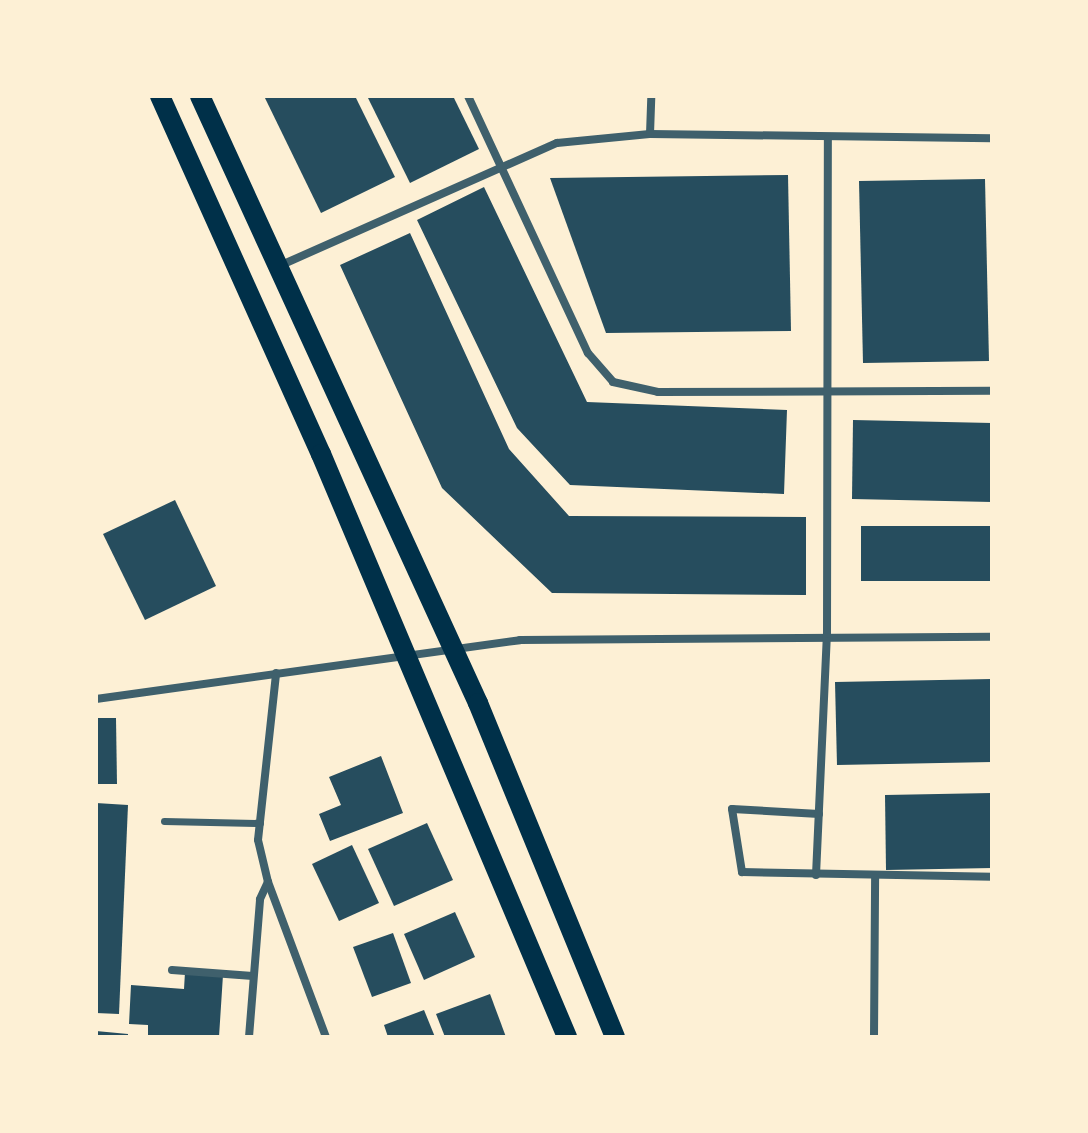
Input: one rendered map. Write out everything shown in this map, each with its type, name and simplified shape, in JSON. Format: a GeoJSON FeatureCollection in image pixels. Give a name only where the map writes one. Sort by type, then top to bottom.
{"type":"FeatureCollection","features":[{"type":"Feature","properties":{"kind":"main road"},"geometry":{"type":"LineString","coordinates":[[160,96],[405,656],[567,1037]]}},
{"type":"Feature","properties":{"kind":"main road"},"geometry":{"type":"LineString","coordinates":[[200,96],[453,648],[615,1037]]}},
{"type":"Feature","properties":{"kind":"street"},"geometry":{"type":"LineString","coordinates":[[468,96],[502,163],[588,353],[613,382],[658,392],[992,391]]}},
{"type":"Feature","properties":{"kind":"street"},"geometry":{"type":"LineString","coordinates":[[650,134],[651,96]]}},
{"type":"Feature","properties":{"kind":"street"},"geometry":{"type":"LineString","coordinates":[[278,267],[541,145],[650,134],[828,139],[992,138]]}},
{"type":"Feature","properties":{"kind":"street"},"geometry":{"type":"LineString","coordinates":[[816,875],[827,634],[830,393],[828,139]]}},
{"type":"Feature","properties":{"kind":"street"},"geometry":{"type":"LineString","coordinates":[[96,699],[453,648],[827,634],[992,637]]}},
{"type":"Feature","properties":{"kind":"street"},"geometry":{"type":"LineString","coordinates":[[276,673],[260,823],[268,882],[326,1037]]}},
{"type":"Feature","properties":{"kind":"street"},"geometry":{"type":"LineString","coordinates":[[819,814],[732,809],[742,872],[875,878],[992,877]]}},
{"type":"Feature","properties":{"kind":"street"},"geometry":{"type":"LineString","coordinates":[[164,821],[260,823]]}},
{"type":"Feature","properties":{"kind":"street"},"geometry":{"type":"LineString","coordinates":[[874,1037],[875,878]]}},
{"type":"Feature","properties":{"kind":"street"},"geometry":{"type":"LineString","coordinates":[[249,1037],[253,976],[268,882]]}},
{"type":"Feature","properties":{"kind":"street"},"geometry":{"type":"LineString","coordinates":[[172,970],[253,976]]}},
{"type":"Feature","properties":{"kind":"building"},"geometry":{"type":"Polygon","coordinates":[[[264,96],[355,96],[395,177],[321,213],[264,96]]]}},
{"type":"Feature","properties":{"kind":"building"},"geometry":{"type":"Polygon","coordinates":[[[367,96],[453,96],[479,149],[410,183],[367,96]]]}},
{"type":"Feature","properties":{"kind":"building"},"geometry":{"type":"Polygon","coordinates":[[[788,175],[791,331],[606,333],[550,178],[788,175]]]}},
{"type":"Feature","properties":{"kind":"building"},"geometry":{"type":"Polygon","coordinates":[[[985,179],[989,361],[863,363],[859,181],[985,179]]]}},
{"type":"Feature","properties":{"kind":"building"},"geometry":{"type":"Polygon","coordinates":[[[484,187],[587,402],[787,410],[784,494],[570,485],[517,428],[417,220],[484,187]]]}},
{"type":"Feature","properties":{"kind":"building"},"geometry":{"type":"Polygon","coordinates":[[[410,233],[509,449],[569,516],[806,517],[806,595],[552,593],[442,488],[340,265],[410,233]]]}},
{"type":"Feature","properties":{"kind":"building"},"geometry":{"type":"Polygon","coordinates":[[[853,420],[992,423],[992,502],[852,499],[853,420]]]}},
{"type":"Feature","properties":{"kind":"building"},"geometry":{"type":"Polygon","coordinates":[[[175,500],[216,586],[145,620],[103,534],[175,500]]]}},
{"type":"Feature","properties":{"kind":"building"},"geometry":{"type":"Polygon","coordinates":[[[861,526],[992,526],[992,581],[861,581],[861,526]]]}},
{"type":"Feature","properties":{"kind":"building"},"geometry":{"type":"Polygon","coordinates":[[[992,679],[992,762],[837,765],[835,682],[992,679]]]}},
{"type":"Feature","properties":{"kind":"building"},"geometry":{"type":"Polygon","coordinates":[[[96,718],[116,718],[117,784],[96,784],[96,718]]]}},
{"type":"Feature","properties":{"kind":"building"},"geometry":{"type":"Polygon","coordinates":[[[381,756],[403,813],[330,841],[319,814],[341,805],[329,777],[381,756]]]}},
{"type":"Feature","properties":{"kind":"building"},"geometry":{"type":"Polygon","coordinates":[[[992,793],[992,868],[886,870],[885,795],[992,793]]]}},
{"type":"Feature","properties":{"kind":"building"},"geometry":{"type":"Polygon","coordinates":[[[96,803],[128,805],[119,1014],[96,1013],[96,803]]]}},
{"type":"Feature","properties":{"kind":"building"},"geometry":{"type":"Polygon","coordinates":[[[427,823],[453,880],[394,906],[368,849],[427,823]]]}},
{"type":"Feature","properties":{"kind":"building"},"geometry":{"type":"Polygon","coordinates":[[[352,845],[379,903],[339,921],[312,864],[352,845]]]}},
{"type":"Feature","properties":{"kind":"building"},"geometry":{"type":"Polygon","coordinates":[[[455,912],[475,957],[424,980],[404,934],[455,912]]]}},
{"type":"Feature","properties":{"kind":"building"},"geometry":{"type":"Polygon","coordinates":[[[393,933],[411,983],[372,997],[353,947],[393,933]]]}},
{"type":"Feature","properties":{"kind":"building"},"geometry":{"type":"Polygon","coordinates":[[[185,972],[223,975],[219,1037],[148,1037],[148,1025],[129,1024],[131,985],[184,989],[185,972]]]}},
{"type":"Feature","properties":{"kind":"building"},"geometry":{"type":"Polygon","coordinates":[[[490,994],[506,1037],[445,1037],[436,1014],[490,994]]]}},
{"type":"Feature","properties":{"kind":"building"},"geometry":{"type":"Polygon","coordinates":[[[424,1010],[435,1037],[388,1037],[384,1025],[424,1010]]]}},
{"type":"Feature","properties":{"kind":"building"},"geometry":{"type":"Polygon","coordinates":[[[96,1031],[128,1034],[128,1037],[96,1037],[96,1031]]]}}]}
